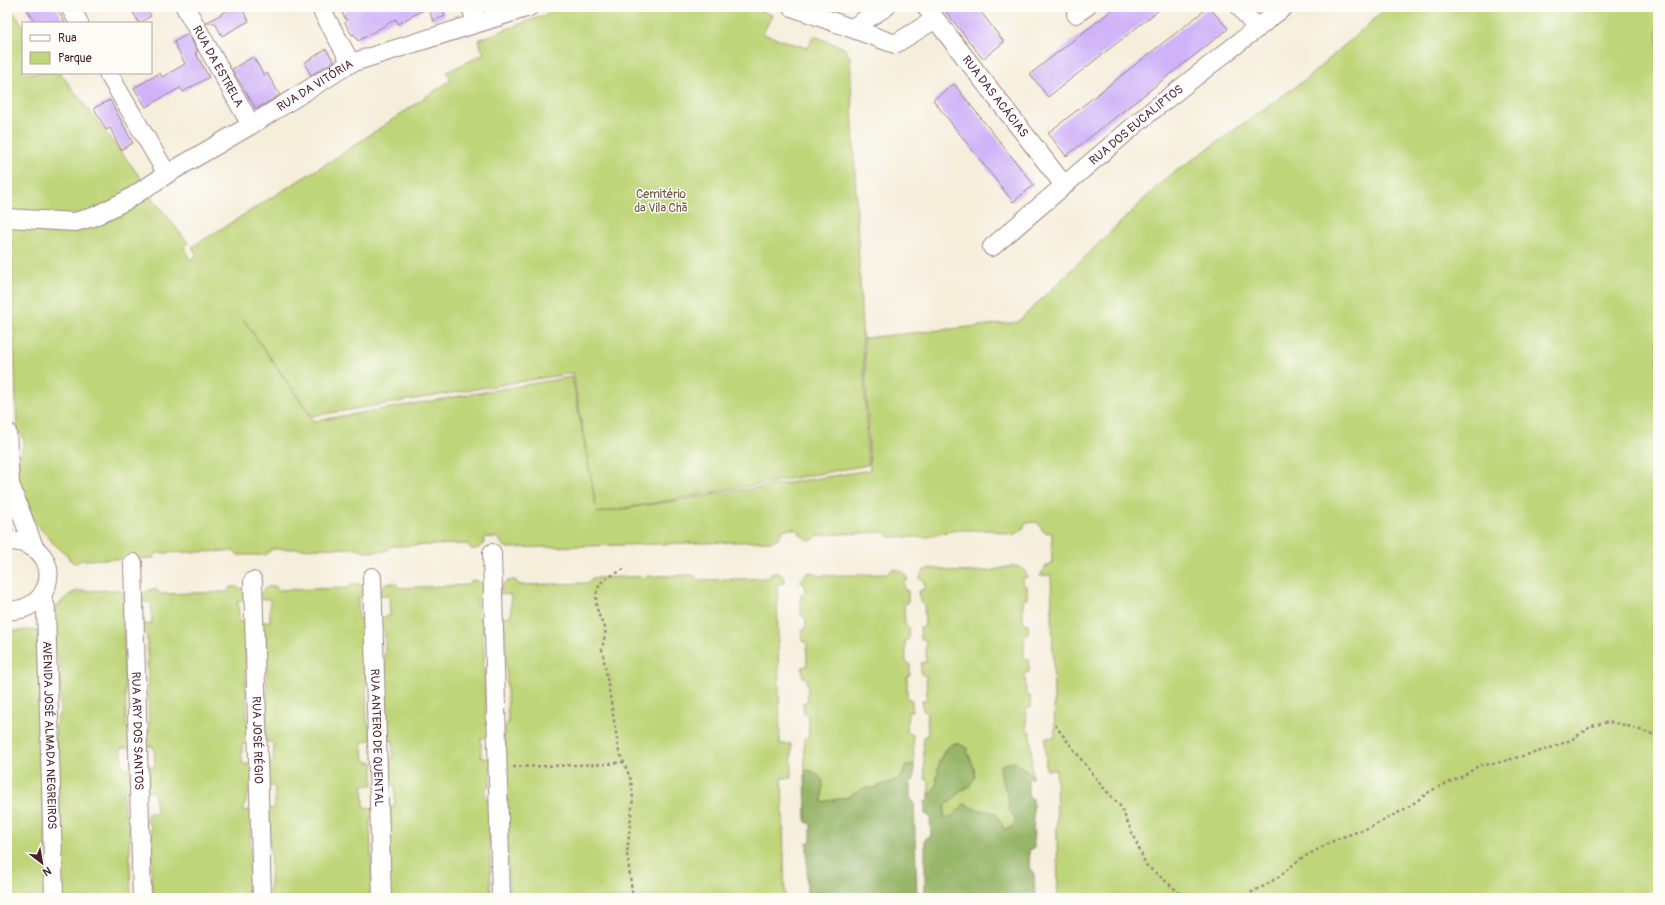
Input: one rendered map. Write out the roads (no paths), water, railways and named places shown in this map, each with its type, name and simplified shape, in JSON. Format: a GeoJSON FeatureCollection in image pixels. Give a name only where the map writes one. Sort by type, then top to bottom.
{"type":"FeatureCollection","features":[{"type":"Feature","properties":{"kind":"street"},"geometry":{"type":"LineString","coordinates":[[70,7],[78,22]]}},
{"type":"Feature","properties":{"kind":"street","name":"RUA DA ESTRELA"},"geometry":{"type":"LineString","coordinates":[[185,7],[251,125]]}},
{"type":"Feature","properties":{"kind":"street"},"geometry":{"type":"LineString","coordinates":[[320,7],[350,63]]}},
{"type":"Feature","properties":{"kind":"street","name":"RUA DA VITÓRIA"},"geometry":{"type":"LineString","coordinates":[[7,218],[75,222],[93,217],[127,200],[167,174],[251,125],[350,63],[473,15],[500,17],[529,7]]}},
{"type":"Feature","properties":{"kind":"street"},"geometry":{"type":"LineString","coordinates":[[792,7],[895,44],[930,13]]}},
{"type":"Feature","properties":{"kind":"street"},"geometry":{"type":"LineString","coordinates":[[852,28],[886,7]]}},
{"type":"Feature","properties":{"kind":"street"},"geometry":{"type":"LineString","coordinates":[[1240,7],[1257,29]]}},
{"type":"Feature","properties":{"kind":"street","name":"RUA DOS EUCALIPTOS"},"geometry":{"type":"LineString","coordinates":[[992,247],[1149,113],[1284,7]]}},
{"type":"Feature","properties":{"kind":"street","name":"RUA DAS ACÁCIAS"},"geometry":{"type":"LineString","coordinates":[[930,13],[1064,185]]}},
{"type":"Feature","properties":{"kind":"street"},"geometry":{"type":"LineString","coordinates":[[109,74],[167,174]]}},
{"type":"Feature","properties":{"kind":"street"},"geometry":{"type":"LineString","coordinates":[[7,432],[8,489],[34,547],[43,557],[47,565],[49,577],[42,597],[32,606],[16,611],[7,610]]}},
{"type":"Feature","properties":{"kind":"street"},"geometry":{"type":"LineString","coordinates":[[7,542],[22,542],[34,547]]}},
{"type":"Feature","properties":{"kind":"street"},"geometry":{"type":"LineString","coordinates":[[492,553],[501,898]]}},
{"type":"Feature","properties":{"kind":"street","name":"RUA ARY DOS SANTOS"},"geometry":{"type":"LineString","coordinates":[[133,563],[142,898]]}},
{"type":"Feature","properties":{"kind":"street","name":"RUA ANTERO DE QUENTAL"},"geometry":{"type":"LineString","coordinates":[[372,577],[382,898]]}},
{"type":"Feature","properties":{"kind":"street","name":"RUA JOSÉ RÉGIO"},"geometry":{"type":"LineString","coordinates":[[253,581],[262,898]]}},
{"type":"Feature","properties":{"kind":"street","name":"AVENIDA JOSÉ ALMADA NEGREIROS"},"geometry":{"type":"LineString","coordinates":[[42,597],[46,608],[54,898]]}},
{"type":"Feature","properties":{"kind":"park label","name":"Cemitério da Vila Chã"},"geometry":{"type":"Point","coordinates":[661,201]}}]}
